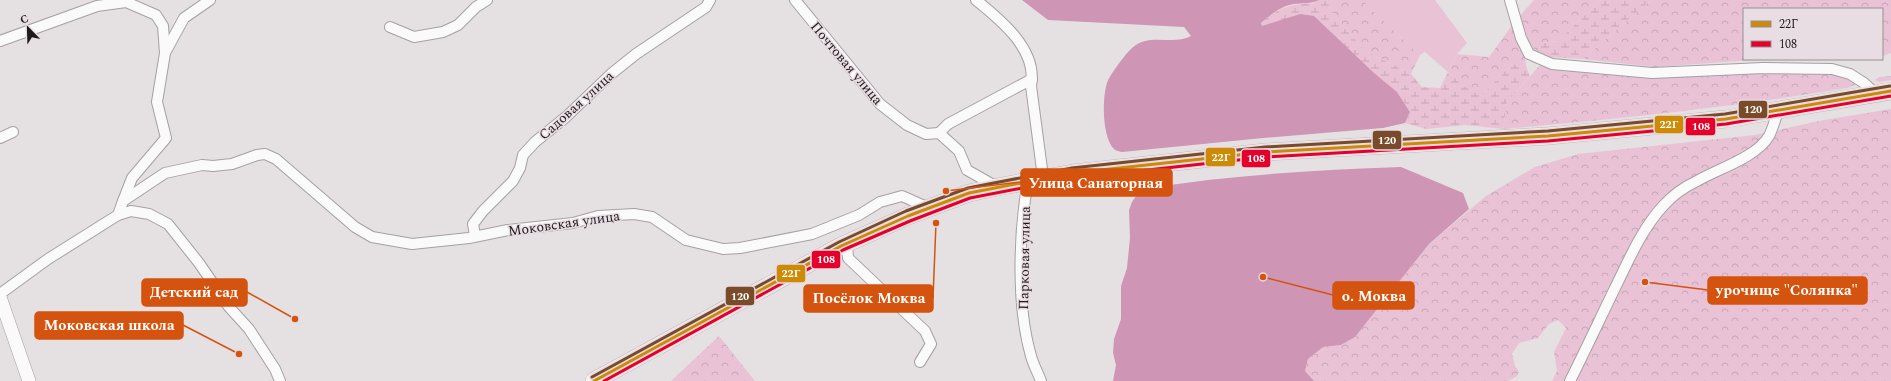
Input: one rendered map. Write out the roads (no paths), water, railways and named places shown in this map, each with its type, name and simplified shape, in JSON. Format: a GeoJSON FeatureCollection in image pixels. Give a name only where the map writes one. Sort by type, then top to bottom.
{"type":"FeatureCollection","features":[{"type":"Feature","properties":{"kind":"main road"},"geometry":{"type":"LineString","coordinates":[[594,381],[847,243],[928,208],[970,194],[1036,178],[1266,152],[1464,142],[1687,123],[1778,111],[1883,92]]}},
{"type":"Feature","properties":{"kind":"street"},"geometry":{"type":"LineString","coordinates":[[165,53],[184,18],[210,0]]}},
{"type":"Feature","properties":{"kind":"street"},"geometry":{"type":"LineString","coordinates":[[390,27],[414,37],[443,32],[458,25],[476,7],[487,0]]}},
{"type":"Feature","properties":{"kind":"street","name":"Садовая улица"},"geometry":{"type":"LineString","coordinates":[[475,235],[473,224],[483,211],[513,181],[520,168],[523,155],[535,142],[566,117],[611,74],[636,54],[706,7],[710,0]]}},
{"type":"Feature","properties":{"kind":"street","name":"Почтовая улица"},"geometry":{"type":"LineString","coordinates":[[795,0],[880,104],[907,125],[926,134],[939,133]]}},
{"type":"Feature","properties":{"kind":"street","name":"Парковая улица"},"geometry":{"type":"LineString","coordinates":[[976,0],[1014,34],[1028,58],[1032,79],[1031,86],[1036,178],[1024,204],[1021,253],[1023,316],[1031,356],[1041,381]]}},
{"type":"Feature","properties":{"kind":"street"},"geometry":{"type":"LineString","coordinates":[[1510,0],[1522,38],[1529,54],[1552,64],[1652,73],[1763,68],[1832,69],[1850,74],[1883,92]]}},
{"type":"Feature","properties":{"kind":"street"},"geometry":{"type":"LineString","coordinates":[[0,41],[96,3],[126,2],[156,15],[163,26],[165,53],[157,102],[166,138],[132,178],[118,215]]}},
{"type":"Feature","properties":{"kind":"street"},"geometry":{"type":"LineString","coordinates":[[996,187],[967,170],[958,150],[939,133],[948,124],[1032,79]]}},
{"type":"Feature","properties":{"kind":"street"},"geometry":{"type":"LineString","coordinates":[[1570,381],[1630,256],[1653,218],[1678,192],[1756,149],[1768,138],[1778,111]]}},
{"type":"Feature","properties":{"kind":"street"},"geometry":{"type":"LineString","coordinates":[[0,138],[13,132]]}},
{"type":"Feature","properties":{"kind":"street","name":"Моковская улица"},"geometry":{"type":"LineString","coordinates":[[123,201],[165,173],[202,165],[213,166],[232,164],[257,154],[265,154],[276,159],[355,227],[372,237],[412,244],[469,238],[475,235],[544,225],[573,223],[598,216],[634,214],[652,217],[686,240],[707,247],[729,249],[812,234],[859,215],[880,202],[902,196],[928,208]]}},
{"type":"Feature","properties":{"kind":"street"},"geometry":{"type":"LineString","coordinates":[[29,381],[0,295],[48,259],[118,215],[131,211],[150,214],[168,224],[199,263],[229,307],[249,329],[275,369],[280,381]]}},
{"type":"Feature","properties":{"kind":"street"},"geometry":{"type":"LineString","coordinates":[[847,243],[848,258],[925,331],[931,344],[920,362]]}},
{"type":"Feature","properties":{"kind":"place","name":"Улица Санаторная"},"geometry":{"type":"Point","coordinates":[946,191]}},
{"type":"Feature","properties":{"kind":"place","name":"Посёлок Моква"},"geometry":{"type":"Point","coordinates":[936,223]}},
{"type":"Feature","properties":{"kind":"place","name":"о. Моква"},"geometry":{"type":"Point","coordinates":[1263,277]}},
{"type":"Feature","properties":{"kind":"place","name":"урочище \"Солянка\""},"geometry":{"type":"Point","coordinates":[1645,282]}},
{"type":"Feature","properties":{"kind":"place","name":"Детский сад"},"geometry":{"type":"Point","coordinates":[295,319]}},
{"type":"Feature","properties":{"kind":"place","name":"Моковская школа"},"geometry":{"type":"Point","coordinates":[239,354]}}]}
